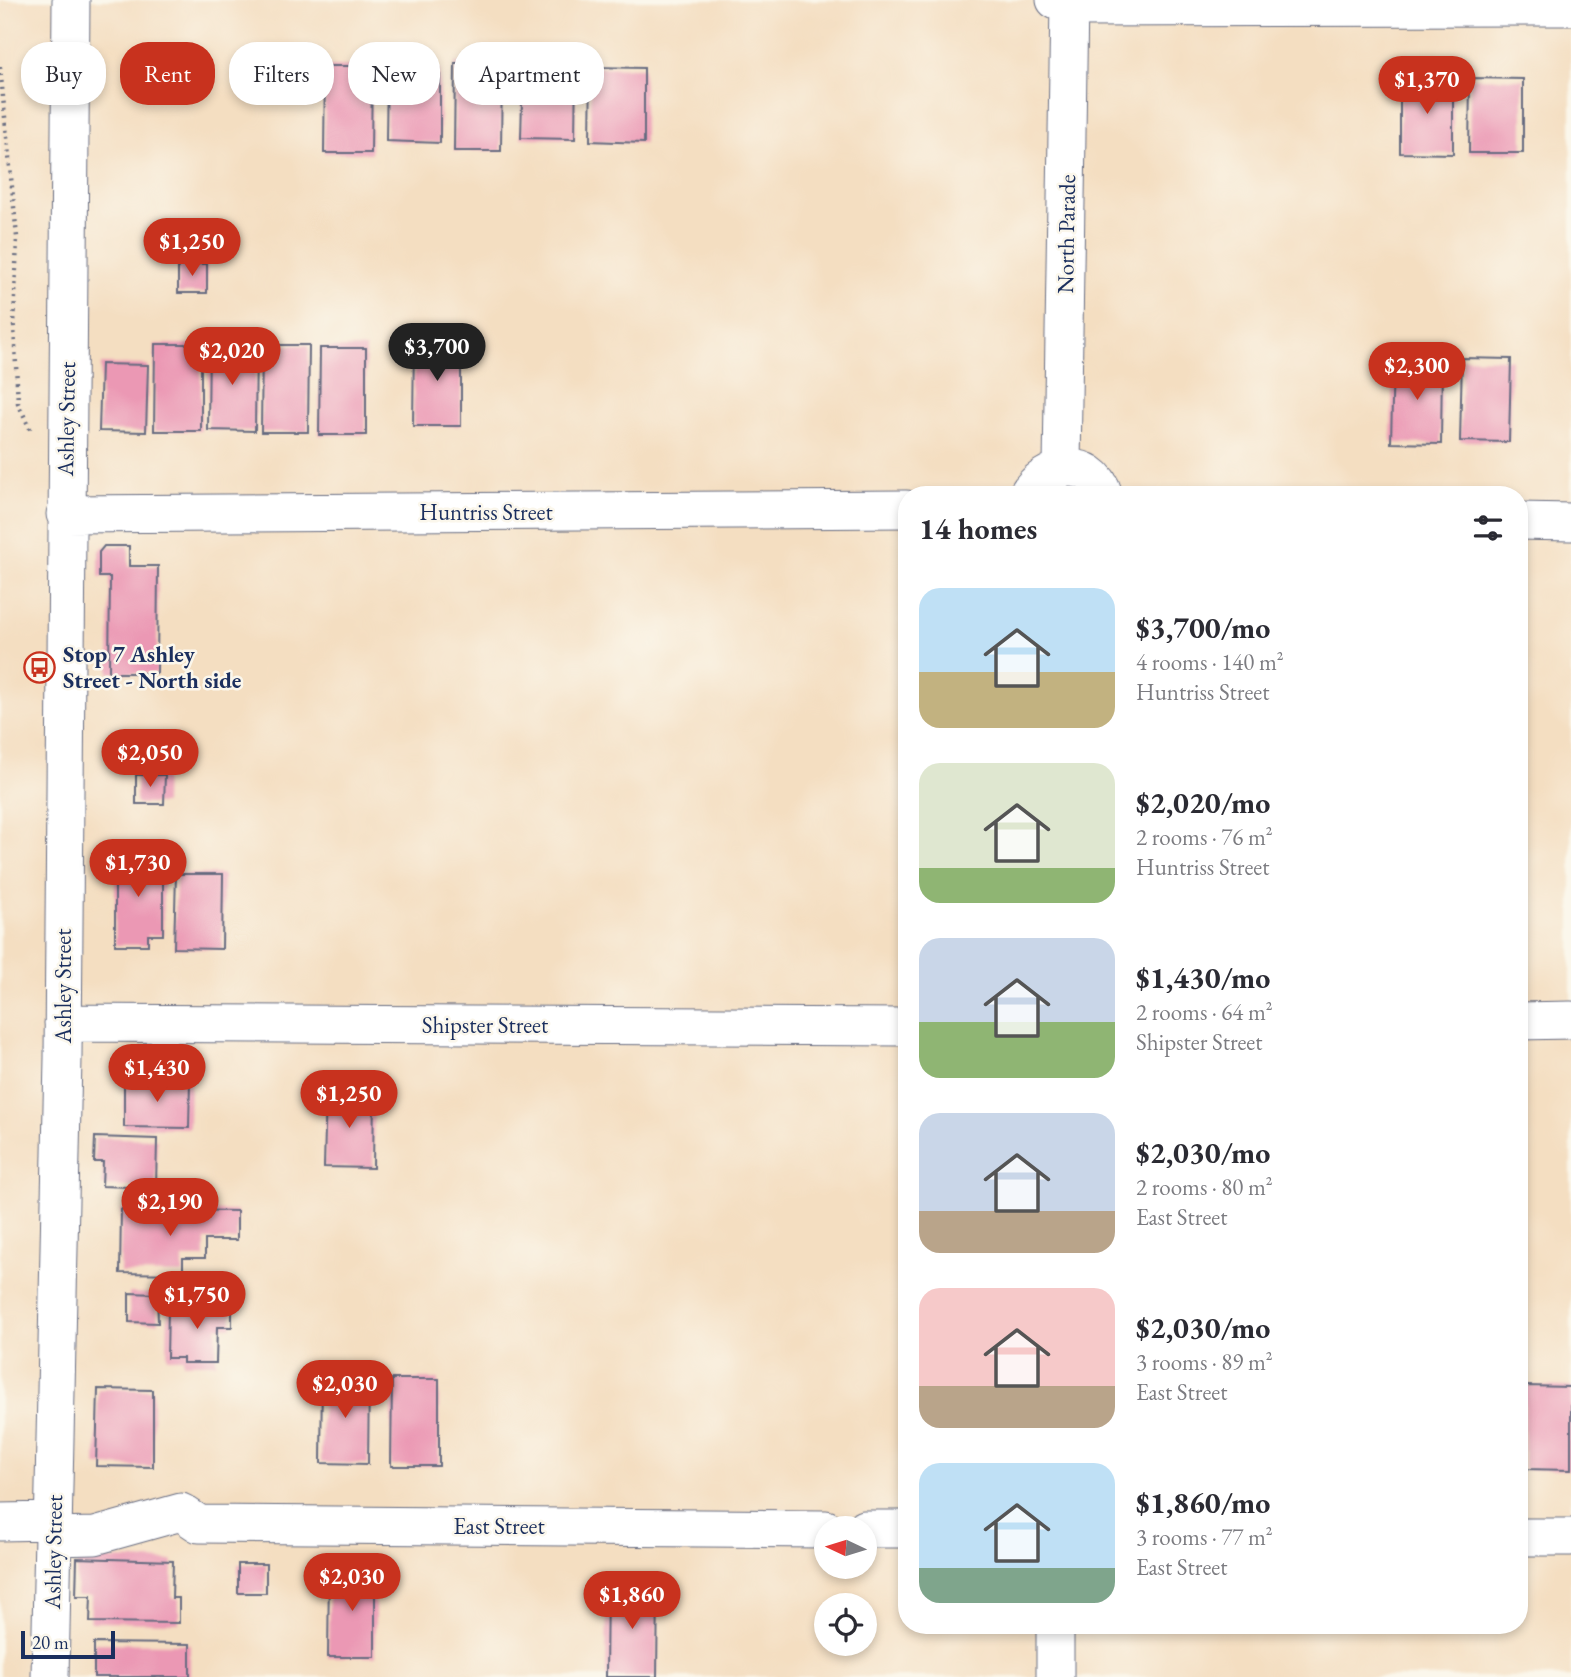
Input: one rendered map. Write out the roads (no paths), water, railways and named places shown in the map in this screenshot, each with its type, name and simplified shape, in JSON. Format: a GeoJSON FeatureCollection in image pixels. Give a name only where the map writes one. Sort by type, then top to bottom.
{"type":"FeatureCollection","features":[{"type":"Feature","properties":{"kind":"street","name":"Ashley Street"},"geometry":{"type":"LineString","coordinates":[[50,1677],[63,1023],[65,463],[71,0]]}},
{"type":"Feature","properties":{"kind":"street"},"geometry":{"type":"LineString","coordinates":[[1064,3],[1571,7]]}},
{"type":"Feature","properties":{"kind":"street","name":"North Parade"},"geometry":{"type":"LineString","coordinates":[[1062,467],[1064,3]]}},
{"type":"Feature","properties":{"kind":"street"},"geometry":{"type":"LineString","coordinates":[[1034,486],[1042,475],[1062,467],[1082,471],[1100,486]]}},
{"type":"Feature","properties":{"kind":"street","name":"Huntriss Street"},"geometry":{"type":"LineString","coordinates":[[65,514],[898,509]]}},
{"type":"Feature","properties":{"kind":"street"},"geometry":{"type":"LineString","coordinates":[[1528,521],[1571,522]]}},
{"type":"Feature","properties":{"kind":"street"},"geometry":{"type":"LineString","coordinates":[[1528,1021],[1571,1020]]}},
{"type":"Feature","properties":{"kind":"street","name":"Shipster Street"},"geometry":{"type":"LineString","coordinates":[[63,1023],[898,1027]]}},
{"type":"Feature","properties":{"kind":"street","name":"East Street"},"geometry":{"type":"LineString","coordinates":[[0,1522],[95,1536],[181,1512],[199,1524],[814,1529]]}},
{"type":"Feature","properties":{"kind":"street"},"geometry":{"type":"LineString","coordinates":[[877,1529],[898,1529]]}},
{"type":"Feature","properties":{"kind":"street"},"geometry":{"type":"LineString","coordinates":[[1528,1537],[1571,1537]]}},
{"type":"Feature","properties":{"kind":"street"},"geometry":{"type":"LineString","coordinates":[[1055,1634],[1055,1677]]}},
{"type":"Feature","properties":{"kind":"place","name":"Stop 7 Ashley Street - North side"},"geometry":{"type":"Point","coordinates":[40,667]}}]}
